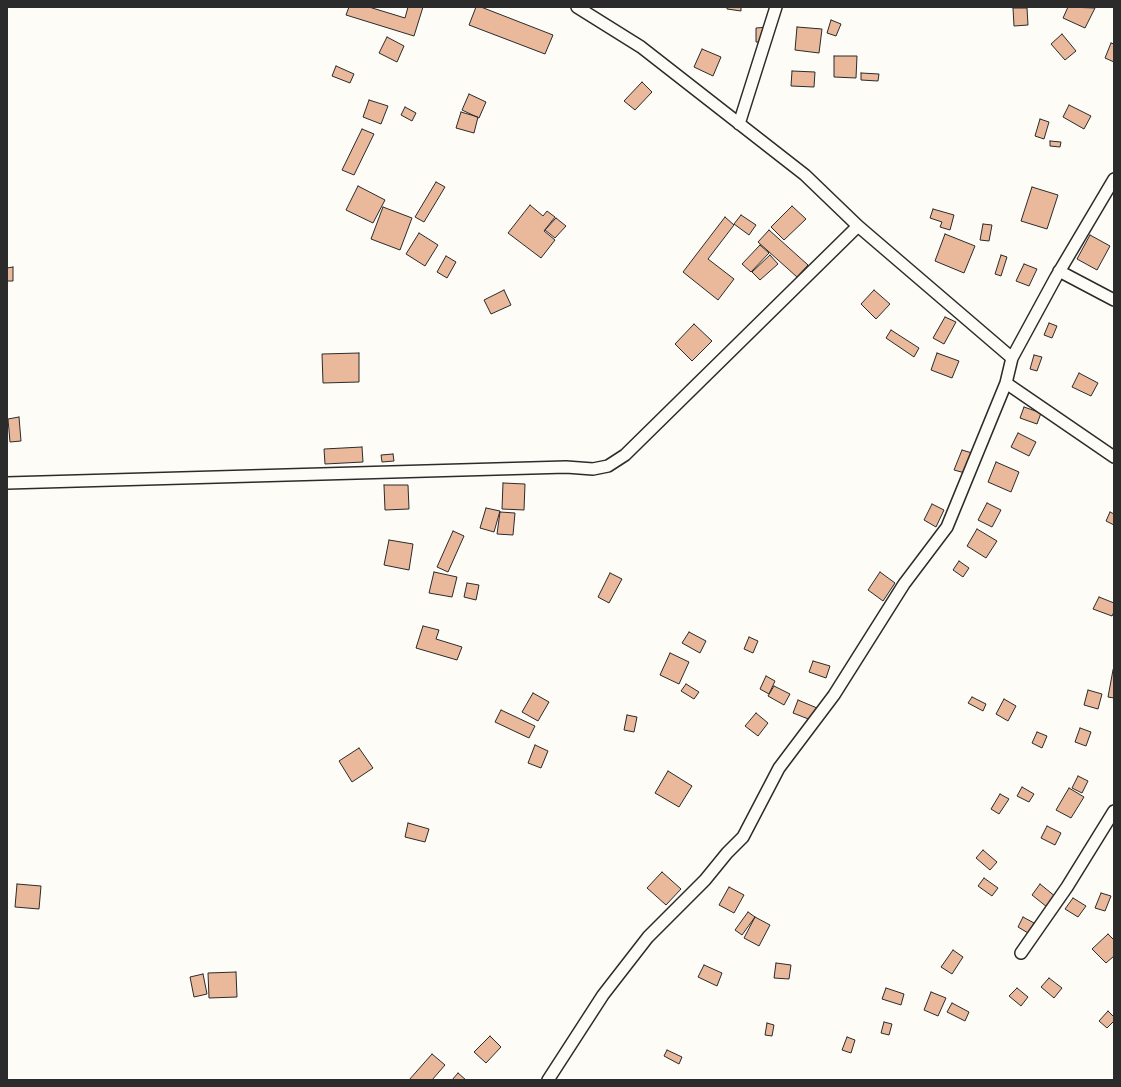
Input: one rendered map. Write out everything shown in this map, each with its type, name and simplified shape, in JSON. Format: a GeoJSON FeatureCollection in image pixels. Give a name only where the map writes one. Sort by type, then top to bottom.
{"type":"FeatureCollection","features":[{"type":"Feature","properties":{"kind":"street"},"geometry":{"type":"LineString","coordinates":[[577,7],[642,47],[738,124],[805,175],[858,226],[1012,358]]}},
{"type":"Feature","properties":{"kind":"street"},"geometry":{"type":"LineString","coordinates":[[738,124],[776,7]]}},
{"type":"Feature","properties":{"kind":"street"},"geometry":{"type":"LineString","coordinates":[[548,1080],[603,995],[648,937],[705,880],[743,837],[779,768],[834,696],[904,584],[947,527],[1006,383],[1012,358],[1059,271],[1114,179]]}},
{"type":"Feature","properties":{"kind":"street"},"geometry":{"type":"LineString","coordinates":[[7,483],[566,467],[592,469],[608,466],[626,454],[858,226]]}},
{"type":"Feature","properties":{"kind":"street"},"geometry":{"type":"LineString","coordinates":[[1059,271],[1114,300]]}},
{"type":"Feature","properties":{"kind":"street"},"geometry":{"type":"LineString","coordinates":[[1006,383],[1114,457]]}},
{"type":"Feature","properties":{"kind":"street"},"geometry":{"type":"LineString","coordinates":[[1021,953],[1067,887],[1114,811]]}},
{"type":"Feature","properties":{"kind":"building"},"geometry":{"type":"Polygon","coordinates":[[[349,7],[369,7],[405,18],[408,7],[423,7],[414,36],[346,15],[349,7]]]}},
{"type":"Feature","properties":{"kind":"building"},"geometry":{"type":"Polygon","coordinates":[[[476,7],[481,7],[553,35],[545,54],[469,25],[476,7]]]}},
{"type":"Feature","properties":{"kind":"building"},"geometry":{"type":"Polygon","coordinates":[[[727,7],[741,7],[741,11],[727,9],[727,7]]]}},
{"type":"Feature","properties":{"kind":"building"},"geometry":{"type":"Polygon","coordinates":[[[1068,7],[1095,8],[1085,28],[1063,18],[1068,7]]]}},
{"type":"Feature","properties":{"kind":"building"},"geometry":{"type":"Polygon","coordinates":[[[1013,8],[1027,8],[1028,25],[1014,26],[1013,8]]]}},
{"type":"Feature","properties":{"kind":"building"},"geometry":{"type":"Polygon","coordinates":[[[831,20],[841,24],[836,36],[827,33],[831,20]]]}},
{"type":"Feature","properties":{"kind":"building"},"geometry":{"type":"Polygon","coordinates":[[[768,27],[768,42],[756,42],[756,28],[768,27]]]}},
{"type":"Feature","properties":{"kind":"building"},"geometry":{"type":"Polygon","coordinates":[[[797,27],[822,29],[819,53],[795,50],[797,27]]]}},
{"type":"Feature","properties":{"kind":"building"},"geometry":{"type":"Polygon","coordinates":[[[1062,34],[1076,51],[1065,60],[1051,44],[1062,34]]]}},
{"type":"Feature","properties":{"kind":"building"},"geometry":{"type":"Polygon","coordinates":[[[387,37],[404,46],[397,62],[379,53],[387,37]]]}},
{"type":"Feature","properties":{"kind":"building"},"geometry":{"type":"Polygon","coordinates":[[[1111,43],[1114,44],[1114,62],[1105,58],[1111,43]]]}},
{"type":"Feature","properties":{"kind":"building"},"geometry":{"type":"Polygon","coordinates":[[[702,49],[721,57],[713,76],[694,67],[702,49]]]}},
{"type":"Feature","properties":{"kind":"building"},"geometry":{"type":"Polygon","coordinates":[[[834,56],[857,56],[856,78],[834,77],[834,56]]]}},
{"type":"Feature","properties":{"kind":"building"},"geometry":{"type":"Polygon","coordinates":[[[336,66],[354,74],[350,83],[332,76],[336,66]]]}},
{"type":"Feature","properties":{"kind":"building"},"geometry":{"type":"Polygon","coordinates":[[[792,71],[815,72],[814,87],[791,86],[792,71]]]}},
{"type":"Feature","properties":{"kind":"building"},"geometry":{"type":"Polygon","coordinates":[[[861,73],[879,74],[878,81],[861,80],[861,73]]]}},
{"type":"Feature","properties":{"kind":"building"},"geometry":{"type":"Polygon","coordinates":[[[642,82],[652,92],[635,110],[624,101],[642,82]]]}},
{"type":"Feature","properties":{"kind":"building"},"geometry":{"type":"Polygon","coordinates":[[[469,94],[486,102],[479,118],[462,110],[469,94]]]}},
{"type":"Feature","properties":{"kind":"building"},"geometry":{"type":"Polygon","coordinates":[[[369,100],[388,106],[381,124],[363,117],[369,100]]]}},
{"type":"Feature","properties":{"kind":"building"},"geometry":{"type":"Polygon","coordinates":[[[1069,105],[1091,116],[1084,129],[1063,117],[1069,105]]]}},
{"type":"Feature","properties":{"kind":"building"},"geometry":{"type":"Polygon","coordinates":[[[405,107],[416,113],[412,121],[401,115],[405,107]]]}},
{"type":"Feature","properties":{"kind":"building"},"geometry":{"type":"Polygon","coordinates":[[[461,112],[478,117],[474,133],[456,128],[461,112]]]}},
{"type":"Feature","properties":{"kind":"building"},"geometry":{"type":"Polygon","coordinates":[[[1040,119],[1049,122],[1044,139],[1035,136],[1040,119]]]}},
{"type":"Feature","properties":{"kind":"building"},"geometry":{"type":"Polygon","coordinates":[[[362,129],[374,134],[354,175],[342,170],[362,129]]]}},
{"type":"Feature","properties":{"kind":"building"},"geometry":{"type":"Polygon","coordinates":[[[1050,141],[1061,142],[1060,147],[1050,146],[1050,141]]]}},
{"type":"Feature","properties":{"kind":"building"},"geometry":{"type":"Polygon","coordinates":[[[436,182],[445,187],[424,222],[415,217],[436,182]]]}},
{"type":"Feature","properties":{"kind":"building"},"geometry":{"type":"Polygon","coordinates":[[[358,186],[385,200],[373,223],[346,210],[358,186]]]}},
{"type":"Feature","properties":{"kind":"building"},"geometry":{"type":"Polygon","coordinates":[[[1032,187],[1058,195],[1047,229],[1021,221],[1032,187]]]}},
{"type":"Feature","properties":{"kind":"building"},"geometry":{"type":"Polygon","coordinates":[[[530,205],[543,216],[547,211],[555,217],[544,231],[555,240],[541,258],[508,233],[530,205]]]}},
{"type":"Feature","properties":{"kind":"building"},"geometry":{"type":"Polygon","coordinates":[[[792,206],[806,219],[784,240],[771,227],[792,206]]]}},
{"type":"Feature","properties":{"kind":"building"},"geometry":{"type":"Polygon","coordinates":[[[383,207],[412,218],[400,250],[371,239],[383,207]]]}},
{"type":"Feature","properties":{"kind":"building"},"geometry":{"type":"Polygon","coordinates":[[[933,209],[954,215],[950,230],[940,227],[942,222],[930,218],[933,209]]]}},
{"type":"Feature","properties":{"kind":"building"},"geometry":{"type":"Polygon","coordinates":[[[741,215],[756,225],[749,235],[734,224],[741,215]]]}},
{"type":"Feature","properties":{"kind":"building"},"geometry":{"type":"Polygon","coordinates":[[[725,217],[734,225],[708,259],[734,279],[718,300],[683,272],[725,217]]]}},
{"type":"Feature","properties":{"kind":"building"},"geometry":{"type":"Polygon","coordinates":[[[556,218],[566,226],[555,238],[545,230],[556,218]]]}},
{"type":"Feature","properties":{"kind":"building"},"geometry":{"type":"Polygon","coordinates":[[[983,224],[992,225],[989,241],[980,240],[983,224]]]}},
{"type":"Feature","properties":{"kind":"building"},"geometry":{"type":"Polygon","coordinates":[[[769,230],[808,265],[797,277],[758,242],[769,230]]]}},
{"type":"Feature","properties":{"kind":"building"},"geometry":{"type":"Polygon","coordinates":[[[419,233],[438,245],[425,266],[406,254],[419,233]]]}},
{"type":"Feature","properties":{"kind":"building"},"geometry":{"type":"Polygon","coordinates":[[[945,234],[975,246],[964,273],[935,261],[945,234]]]}},
{"type":"Feature","properties":{"kind":"building"},"geometry":{"type":"Polygon","coordinates":[[[1090,235],[1110,246],[1097,270],[1077,259],[1090,235]]]}},
{"type":"Feature","properties":{"kind":"building"},"geometry":{"type":"Polygon","coordinates":[[[760,245],[769,253],[751,272],[742,264],[760,245]]]}},
{"type":"Feature","properties":{"kind":"building"},"geometry":{"type":"Polygon","coordinates":[[[770,255],[778,264],[760,280],[752,272],[770,255]]]}},
{"type":"Feature","properties":{"kind":"building"},"geometry":{"type":"Polygon","coordinates":[[[1001,255],[1007,257],[1001,276],[995,274],[1001,255]]]}},
{"type":"Feature","properties":{"kind":"building"},"geometry":{"type":"Polygon","coordinates":[[[446,256],[456,262],[447,278],[437,272],[446,256]]]}},
{"type":"Feature","properties":{"kind":"building"},"geometry":{"type":"Polygon","coordinates":[[[1024,264],[1037,269],[1029,286],[1016,281],[1024,264]]]}},
{"type":"Feature","properties":{"kind":"building"},"geometry":{"type":"Polygon","coordinates":[[[13,267],[13,281],[7,281],[7,268],[13,267]]]}},
{"type":"Feature","properties":{"kind":"building"},"geometry":{"type":"Polygon","coordinates":[[[504,290],[511,305],[491,314],[484,300],[504,290]]]}},
{"type":"Feature","properties":{"kind":"building"},"geometry":{"type":"Polygon","coordinates":[[[874,290],[890,304],[876,319],[861,304],[874,290]]]}},
{"type":"Feature","properties":{"kind":"building"},"geometry":{"type":"Polygon","coordinates":[[[945,317],[956,322],[944,344],[933,338],[945,317]]]}},
{"type":"Feature","properties":{"kind":"building"},"geometry":{"type":"Polygon","coordinates":[[[1049,323],[1057,326],[1052,338],[1044,335],[1049,323]]]}},
{"type":"Feature","properties":{"kind":"building"},"geometry":{"type":"Polygon","coordinates":[[[694,324],[712,341],[692,361],[675,344],[694,324]]]}},
{"type":"Feature","properties":{"kind":"building"},"geometry":{"type":"Polygon","coordinates":[[[891,330],[919,348],[914,357],[886,338],[891,330]]]}},
{"type":"Feature","properties":{"kind":"building"},"geometry":{"type":"Polygon","coordinates":[[[359,353],[359,382],[323,383],[322,354],[359,353]]]}},
{"type":"Feature","properties":{"kind":"building"},"geometry":{"type":"Polygon","coordinates":[[[937,353],[959,361],[952,378],[931,370],[937,353]]]}},
{"type":"Feature","properties":{"kind":"building"},"geometry":{"type":"Polygon","coordinates":[[[1034,355],[1042,357],[1037,371],[1030,369],[1034,355]]]}},
{"type":"Feature","properties":{"kind":"building"},"geometry":{"type":"Polygon","coordinates":[[[1079,373],[1098,383],[1091,396],[1072,387],[1079,373]]]}},
{"type":"Feature","properties":{"kind":"building"},"geometry":{"type":"Polygon","coordinates":[[[1024,407],[1041,413],[1037,424],[1020,418],[1024,407]]]}},
{"type":"Feature","properties":{"kind":"building"},"geometry":{"type":"Polygon","coordinates":[[[19,417],[21,441],[10,442],[8,419],[19,417]]]}},
{"type":"Feature","properties":{"kind":"building"},"geometry":{"type":"Polygon","coordinates":[[[1018,433],[1036,442],[1029,456],[1011,447],[1018,433]]]}},
{"type":"Feature","properties":{"kind":"building"},"geometry":{"type":"Polygon","coordinates":[[[362,447],[363,462],[325,464],[324,449],[362,447]]]}},
{"type":"Feature","properties":{"kind":"building"},"geometry":{"type":"Polygon","coordinates":[[[962,450],[972,453],[965,473],[954,470],[962,450]]]}},
{"type":"Feature","properties":{"kind":"building"},"geometry":{"type":"Polygon","coordinates":[[[393,454],[394,461],[382,462],[381,455],[393,454]]]}},
{"type":"Feature","properties":{"kind":"building"},"geometry":{"type":"Polygon","coordinates":[[[996,462],[1019,472],[1011,492],[988,482],[996,462]]]}},
{"type":"Feature","properties":{"kind":"building"},"geometry":{"type":"Polygon","coordinates":[[[503,483],[525,484],[524,510],[502,509],[503,483]]]}},
{"type":"Feature","properties":{"kind":"building"},"geometry":{"type":"Polygon","coordinates":[[[384,485],[408,485],[409,509],[385,510],[384,485]]]}},
{"type":"Feature","properties":{"kind":"building"},"geometry":{"type":"Polygon","coordinates":[[[987,503],[1001,510],[992,527],[978,520],[987,503]]]}},
{"type":"Feature","properties":{"kind":"building"},"geometry":{"type":"Polygon","coordinates":[[[932,504],[944,510],[936,527],[924,520],[932,504]]]}},
{"type":"Feature","properties":{"kind":"building"},"geometry":{"type":"Polygon","coordinates":[[[486,508],[500,511],[494,532],[480,528],[486,508]]]}},
{"type":"Feature","properties":{"kind":"building"},"geometry":{"type":"Polygon","coordinates":[[[500,512],[515,513],[513,535],[497,534],[500,512]]]}},
{"type":"Feature","properties":{"kind":"building"},"geometry":{"type":"Polygon","coordinates":[[[1110,512],[1114,514],[1114,525],[1106,521],[1110,512]]]}},
{"type":"Feature","properties":{"kind":"building"},"geometry":{"type":"Polygon","coordinates":[[[977,529],[997,541],[986,558],[967,546],[977,529]]]}},
{"type":"Feature","properties":{"kind":"building"},"geometry":{"type":"Polygon","coordinates":[[[453,531],[464,536],[448,572],[437,567],[453,531]]]}},
{"type":"Feature","properties":{"kind":"building"},"geometry":{"type":"Polygon","coordinates":[[[389,540],[413,544],[409,570],[384,565],[389,540]]]}},
{"type":"Feature","properties":{"kind":"building"},"geometry":{"type":"Polygon","coordinates":[[[959,561],[969,568],[963,577],[953,570],[959,561]]]}},
{"type":"Feature","properties":{"kind":"building"},"geometry":{"type":"Polygon","coordinates":[[[434,572],[457,577],[452,597],[429,593],[434,572]]]}},
{"type":"Feature","properties":{"kind":"building"},"geometry":{"type":"Polygon","coordinates":[[[880,572],[895,583],[883,601],[868,590],[880,572]]]}},
{"type":"Feature","properties":{"kind":"building"},"geometry":{"type":"Polygon","coordinates":[[[610,573],[622,579],[609,603],[598,597],[610,573]]]}},
{"type":"Feature","properties":{"kind":"building"},"geometry":{"type":"Polygon","coordinates":[[[467,583],[479,585],[476,600],[464,597],[467,583]]]}},
{"type":"Feature","properties":{"kind":"building"},"geometry":{"type":"Polygon","coordinates":[[[1099,597],[1114,603],[1114,612],[1112,616],[1093,609],[1099,597]]]}},
{"type":"Feature","properties":{"kind":"building"},"geometry":{"type":"Polygon","coordinates":[[[423,626],[439,630],[436,639],[462,647],[457,660],[416,648],[423,626]]]}},
{"type":"Feature","properties":{"kind":"building"},"geometry":{"type":"Polygon","coordinates":[[[689,632],[706,641],[700,653],[682,643],[689,632]]]}},
{"type":"Feature","properties":{"kind":"building"},"geometry":{"type":"Polygon","coordinates":[[[749,637],[758,641],[753,653],[744,649],[749,637]]]}},
{"type":"Feature","properties":{"kind":"building"},"geometry":{"type":"Polygon","coordinates":[[[670,653],[689,662],[679,684],[660,675],[670,653]]]}},
{"type":"Feature","properties":{"kind":"building"},"geometry":{"type":"Polygon","coordinates":[[[813,661],[830,666],[826,678],[809,672],[813,661]]]}},
{"type":"Feature","properties":{"kind":"building"},"geometry":{"type":"Polygon","coordinates":[[[1113,670],[1114,671],[1114,698],[1108,697],[1113,670]]]}},
{"type":"Feature","properties":{"kind":"building"},"geometry":{"type":"Polygon","coordinates":[[[766,676],[775,681],[769,694],[760,689],[766,676]]]}},
{"type":"Feature","properties":{"kind":"building"},"geometry":{"type":"Polygon","coordinates":[[[686,684],[699,692],[694,699],[681,691],[686,684]]]}},
{"type":"Feature","properties":{"kind":"building"},"geometry":{"type":"Polygon","coordinates":[[[774,686],[790,694],[784,705],[768,696],[774,686]]]}},
{"type":"Feature","properties":{"kind":"building"},"geometry":{"type":"Polygon","coordinates":[[[1088,690],[1102,694],[1098,709],[1084,705],[1088,690]]]}},
{"type":"Feature","properties":{"kind":"building"},"geometry":{"type":"Polygon","coordinates":[[[533,693],[549,702],[538,721],[522,712],[533,693]]]}},
{"type":"Feature","properties":{"kind":"building"},"geometry":{"type":"Polygon","coordinates":[[[972,697],[986,704],[983,711],[968,703],[972,697]]]}},
{"type":"Feature","properties":{"kind":"building"},"geometry":{"type":"Polygon","coordinates":[[[1004,699],[1016,706],[1008,721],[996,714],[1004,699]]]}},
{"type":"Feature","properties":{"kind":"building"},"geometry":{"type":"Polygon","coordinates":[[[798,700],[817,708],[811,720],[793,713],[798,700]]]}},
{"type":"Feature","properties":{"kind":"building"},"geometry":{"type":"Polygon","coordinates":[[[501,710],[535,726],[529,738],[495,722],[501,710]]]}},
{"type":"Feature","properties":{"kind":"building"},"geometry":{"type":"Polygon","coordinates":[[[756,713],[768,723],[758,736],[745,726],[756,713]]]}},
{"type":"Feature","properties":{"kind":"building"},"geometry":{"type":"Polygon","coordinates":[[[627,715],[637,717],[634,732],[624,730],[627,715]]]}},
{"type":"Feature","properties":{"kind":"building"},"geometry":{"type":"Polygon","coordinates":[[[1080,728],[1091,732],[1086,746],[1075,742],[1080,728]]]}},
{"type":"Feature","properties":{"kind":"building"},"geometry":{"type":"Polygon","coordinates":[[[1037,732],[1047,736],[1042,748],[1032,743],[1037,732]]]}},
{"type":"Feature","properties":{"kind":"building"},"geometry":{"type":"Polygon","coordinates":[[[535,745],[548,751],[541,768],[528,763],[535,745]]]}},
{"type":"Feature","properties":{"kind":"building"},"geometry":{"type":"Polygon","coordinates":[[[359,748],[373,768],[352,782],[339,761],[359,748]]]}},
{"type":"Feature","properties":{"kind":"building"},"geometry":{"type":"Polygon","coordinates":[[[668,771],[692,786],[679,807],[655,793],[668,771]]]}},
{"type":"Feature","properties":{"kind":"building"},"geometry":{"type":"Polygon","coordinates":[[[1078,776],[1088,781],[1082,793],[1072,788],[1078,776]]]}},
{"type":"Feature","properties":{"kind":"building"},"geometry":{"type":"Polygon","coordinates":[[[1022,787],[1034,794],[1029,802],[1017,796],[1022,787]]]}},
{"type":"Feature","properties":{"kind":"building"},"geometry":{"type":"Polygon","coordinates":[[[1069,788],[1084,797],[1071,818],[1056,810],[1069,788]]]}},
{"type":"Feature","properties":{"kind":"building"},"geometry":{"type":"Polygon","coordinates":[[[1000,794],[1009,799],[999,814],[991,809],[1000,794]]]}},
{"type":"Feature","properties":{"kind":"building"},"geometry":{"type":"Polygon","coordinates":[[[408,823],[429,829],[425,842],[405,837],[408,823]]]}},
{"type":"Feature","properties":{"kind":"building"},"geometry":{"type":"Polygon","coordinates":[[[1047,826],[1061,833],[1055,845],[1041,838],[1047,826]]]}},
{"type":"Feature","properties":{"kind":"building"},"geometry":{"type":"Polygon","coordinates":[[[983,850],[997,862],[990,870],[976,858],[983,850]]]}},
{"type":"Feature","properties":{"kind":"building"},"geometry":{"type":"Polygon","coordinates":[[[662,872],[681,889],[666,905],[647,888],[662,872]]]}},
{"type":"Feature","properties":{"kind":"building"},"geometry":{"type":"Polygon","coordinates":[[[984,878],[998,888],[992,896],[978,886],[984,878]]]}},
{"type":"Feature","properties":{"kind":"building"},"geometry":{"type":"Polygon","coordinates":[[[17,884],[41,886],[39,909],[15,907],[17,884]]]}},
{"type":"Feature","properties":{"kind":"building"},"geometry":{"type":"Polygon","coordinates":[[[1040,884],[1056,897],[1047,907],[1032,895],[1040,884]]]}},
{"type":"Feature","properties":{"kind":"building"},"geometry":{"type":"Polygon","coordinates":[[[729,887],[744,895],[734,913],[719,905],[729,887]]]}},
{"type":"Feature","properties":{"kind":"building"},"geometry":{"type":"Polygon","coordinates":[[[1101,893],[1111,896],[1105,911],[1095,908],[1101,893]]]}},
{"type":"Feature","properties":{"kind":"building"},"geometry":{"type":"Polygon","coordinates":[[[1073,898],[1086,906],[1078,917],[1065,909],[1073,898]]]}},
{"type":"Feature","properties":{"kind":"building"},"geometry":{"type":"Polygon","coordinates":[[[748,912],[755,917],[742,935],[735,930],[748,912]]]}},
{"type":"Feature","properties":{"kind":"building"},"geometry":{"type":"Polygon","coordinates":[[[755,917],[770,925],[759,946],[744,938],[755,917]]]}},
{"type":"Feature","properties":{"kind":"building"},"geometry":{"type":"Polygon","coordinates":[[[1023,917],[1034,923],[1028,933],[1018,927],[1023,917]]]}},
{"type":"Feature","properties":{"kind":"building"},"geometry":{"type":"Polygon","coordinates":[[[1108,934],[1114,940],[1114,956],[1106,963],[1092,949],[1108,934]]]}},
{"type":"Feature","properties":{"kind":"building"},"geometry":{"type":"Polygon","coordinates":[[[953,950],[963,957],[952,974],[941,967],[953,950]]]}},
{"type":"Feature","properties":{"kind":"building"},"geometry":{"type":"Polygon","coordinates":[[[776,963],[791,965],[789,979],[774,978],[776,963]]]}},
{"type":"Feature","properties":{"kind":"building"},"geometry":{"type":"Polygon","coordinates":[[[704,965],[722,973],[717,986],[698,977],[704,965]]]}},
{"type":"Feature","properties":{"kind":"building"},"geometry":{"type":"Polygon","coordinates":[[[236,972],[237,997],[209,998],[208,973],[236,972]]]}},
{"type":"Feature","properties":{"kind":"building"},"geometry":{"type":"Polygon","coordinates":[[[203,974],[207,994],[194,997],[190,977],[203,974]]]}},
{"type":"Feature","properties":{"kind":"building"},"geometry":{"type":"Polygon","coordinates":[[[1049,978],[1062,988],[1054,998],[1041,987],[1049,978]]]}},
{"type":"Feature","properties":{"kind":"building"},"geometry":{"type":"Polygon","coordinates":[[[886,988],[904,994],[901,1005],[882,999],[886,988]]]}},
{"type":"Feature","properties":{"kind":"building"},"geometry":{"type":"Polygon","coordinates":[[[1017,988],[1028,997],[1021,1006],[1009,996],[1017,988]]]}},
{"type":"Feature","properties":{"kind":"building"},"geometry":{"type":"Polygon","coordinates":[[[931,992],[946,998],[938,1016],[924,1010],[931,992]]]}},
{"type":"Feature","properties":{"kind":"building"},"geometry":{"type":"Polygon","coordinates":[[[952,1003],[969,1012],[965,1021],[947,1012],[952,1003]]]}},
{"type":"Feature","properties":{"kind":"building"},"geometry":{"type":"Polygon","coordinates":[[[1108,1011],[1114,1017],[1114,1021],[1107,1028],[1099,1021],[1108,1011]]]}},
{"type":"Feature","properties":{"kind":"building"},"geometry":{"type":"Polygon","coordinates":[[[884,1022],[892,1024],[889,1035],[881,1033],[884,1022]]]}},
{"type":"Feature","properties":{"kind":"building"},"geometry":{"type":"Polygon","coordinates":[[[767,1023],[774,1025],[772,1036],[765,1035],[767,1023]]]}},
{"type":"Feature","properties":{"kind":"building"},"geometry":{"type":"Polygon","coordinates":[[[490,1036],[501,1047],[486,1063],[474,1052],[490,1036]]]}},
{"type":"Feature","properties":{"kind":"building"},"geometry":{"type":"Polygon","coordinates":[[[847,1037],[855,1040],[851,1053],[842,1050],[847,1037]]]}},
{"type":"Feature","properties":{"kind":"building"},"geometry":{"type":"Polygon","coordinates":[[[667,1050],[682,1057],[679,1064],[664,1056],[667,1050]]]}},
{"type":"Feature","properties":{"kind":"building"},"geometry":{"type":"Polygon","coordinates":[[[432,1054],[445,1065],[432,1080],[409,1080],[432,1054]]]}},
{"type":"Feature","properties":{"kind":"building"},"geometry":{"type":"Polygon","coordinates":[[[458,1073],[466,1080],[452,1080],[458,1073]]]}}]}
